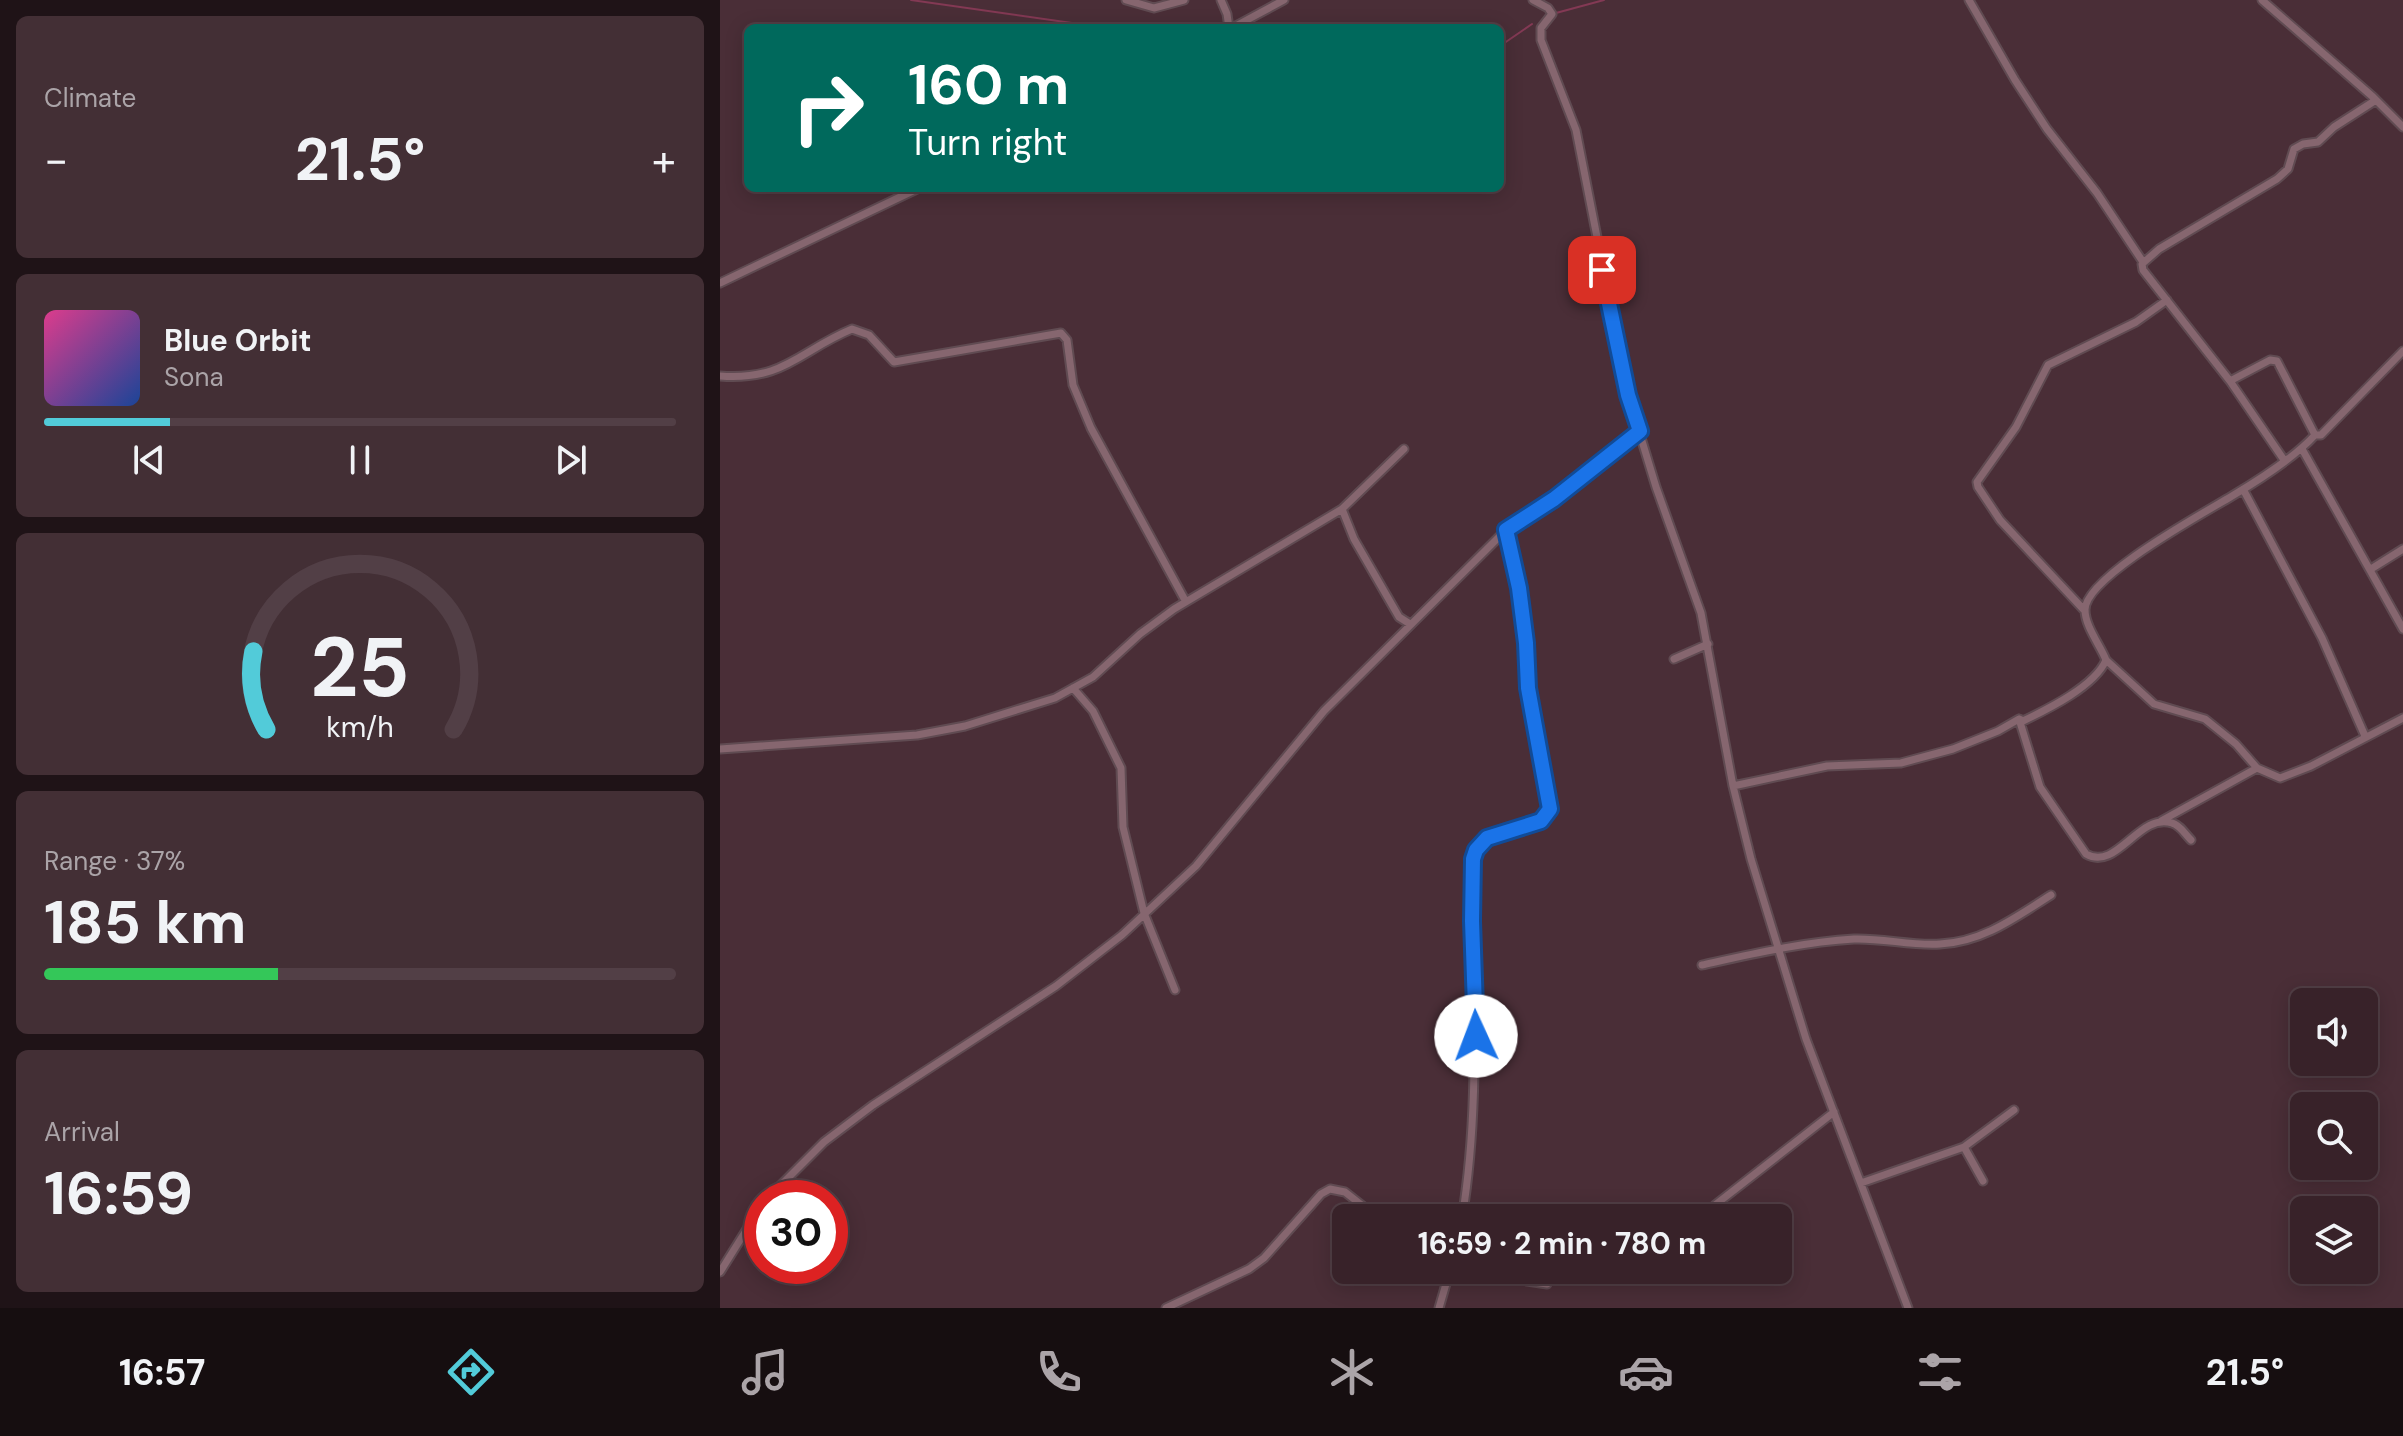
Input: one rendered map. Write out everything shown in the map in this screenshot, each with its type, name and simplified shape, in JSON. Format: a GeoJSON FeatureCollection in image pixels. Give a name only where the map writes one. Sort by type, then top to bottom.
{"type":"FeatureCollection","features":[{"type":"Feature","properties":{"kind":"street"},"geometry":{"type":"LineString","coordinates":[[1126,0],[1154,8],[1184,0]]}},
{"type":"Feature","properties":{"kind":"street"},"geometry":{"type":"LineString","coordinates":[[1221,0],[1229,24]]}},
{"type":"Feature","properties":{"kind":"street"},"geometry":{"type":"LineString","coordinates":[[1238,24],[1284,0]]}},
{"type":"Feature","properties":{"kind":"street"},"geometry":{"type":"LineString","coordinates":[[1533,0],[1548,8],[1552,14],[1541,28],[1541,40],[1576,130],[1628,395],[1656,487],[1701,613],[1733,786],[1751,859],[1806,1039],[1908,1308]]}},
{"type":"Feature","properties":{"kind":"street"},"geometry":{"type":"LineString","coordinates":[[1969,0],[2015,80],[2047,129],[2097,193],[2143,262],[2143,270],[2230,381],[2284,460]]}},
{"type":"Feature","properties":{"kind":"street"},"geometry":{"type":"LineString","coordinates":[[2262,0],[2403,127]]}},
{"type":"Feature","properties":{"kind":"street"},"geometry":{"type":"LineString","coordinates":[[2143,262],[2170,242],[2277,179],[2288,169],[2294,149],[2318,142],[2334,127],[2376,100]]}},
{"type":"Feature","properties":{"kind":"street"},"geometry":{"type":"LineString","coordinates":[[720,283],[911,192]]}},
{"type":"Feature","properties":{"kind":"street"},"geometry":{"type":"LineString","coordinates":[[2167,300],[2136,322],[2048,365],[2016,427],[1977,482],[1978,487],[2000,520],[2085,611],[2106,660],[2154,704],[2197,716],[2214,725],[2257,768],[2276,778],[2285,778],[2403,718]]}},
{"type":"Feature","properties":{"kind":"street"},"geometry":{"type":"LineString","coordinates":[[720,376],[770,373],[852,329],[869,335],[894,362],[1061,333],[1067,340],[1073,385],[1091,428],[1186,602]]}},
{"type":"Feature","properties":{"kind":"street"},"geometry":{"type":"LineString","coordinates":[[2085,611],[2090,596],[2111,574],[2180,525],[2243,489],[2302,449],[2315,435],[2321,435],[2403,351]]}},
{"type":"Feature","properties":{"kind":"street"},"geometry":{"type":"LineString","coordinates":[[2230,381],[2270,360],[2277,361],[2315,435]]}},
{"type":"Feature","properties":{"kind":"street"},"geometry":{"type":"LineString","coordinates":[[786,1180],[824,1142],[873,1105],[1056,986],[1122,935],[1196,866],[1324,711],[1506,530],[1554,499],[1640,431]]}},
{"type":"Feature","properties":{"kind":"street"},"geometry":{"type":"LineString","coordinates":[[720,749],[917,735],[965,726],[1055,698],[1093,677],[1140,634],[1186,602],[1342,509],[1404,449]]}},
{"type":"Feature","properties":{"kind":"street"},"geometry":{"type":"LineString","coordinates":[[2302,449],[2403,629]]}},
{"type":"Feature","properties":{"kind":"street"},"geometry":{"type":"LineString","coordinates":[[2243,489],[2322,638],[2365,736]]}},
{"type":"Feature","properties":{"kind":"street"},"geometry":{"type":"LineString","coordinates":[[1342,509],[1354,539],[1399,617],[1409,625],[1412,622]]}},
{"type":"Feature","properties":{"kind":"street"},"geometry":{"type":"LineString","coordinates":[[1464,1204],[1472,1127],[1476,1036],[1473,859],[1476,850],[1487,838],[1541,821],[1550,809],[1528,688],[1519,588],[1506,530]]}},
{"type":"Feature","properties":{"kind":"street"},"geometry":{"type":"LineString","coordinates":[[2371,569],[2403,549]]}},
{"type":"Feature","properties":{"kind":"street"},"geometry":{"type":"LineString","coordinates":[[1674,659],[1708,644]]}},
{"type":"Feature","properties":{"kind":"street"},"geometry":{"type":"LineString","coordinates":[[1733,786],[1827,766],[1901,763],[1953,749],[2045,710],[2074,692],[2100,670],[2106,660]]}},
{"type":"Feature","properties":{"kind":"street"},"geometry":{"type":"LineString","coordinates":[[1073,688],[1093,711],[1121,768],[1123,827],[1144,913],[1175,990]]}},
{"type":"Feature","properties":{"kind":"street"},"geometry":{"type":"LineString","coordinates":[[2019,719],[2040,787],[2086,854],[2093,858],[2104,857],[2147,827],[2257,768]]}},
{"type":"Feature","properties":{"kind":"street"},"geometry":{"type":"LineString","coordinates":[[2160,822],[2177,825],[2191,840]]}},
{"type":"Feature","properties":{"kind":"street"},"geometry":{"type":"LineString","coordinates":[[1702,965],[1778,948],[1856,939],[1938,945],[1956,942],[1995,931],[2051,895]]}},
{"type":"Feature","properties":{"kind":"street"},"geometry":{"type":"LineString","coordinates":[[1861,1183],[1964,1147],[2014,1110]]}},
{"type":"Feature","properties":{"kind":"street"},"geometry":{"type":"LineString","coordinates":[[1716,1204],[1834,1112]]}},
{"type":"Feature","properties":{"kind":"street"},"geometry":{"type":"LineString","coordinates":[[1964,1147],[1983,1181]]}},
{"type":"Feature","properties":{"kind":"street"},"geometry":{"type":"LineString","coordinates":[[1166,1308],[1249,1269],[1264,1258],[1321,1194],[1330,1189],[1345,1192],[1360,1204]]}},
{"type":"Feature","properties":{"kind":"street"},"geometry":{"type":"LineString","coordinates":[[720,1272],[744,1234]]}},
{"type":"Feature","properties":{"kind":"street"},"geometry":{"type":"LineString","coordinates":[[1439,1308],[1444,1284]]}},
{"type":"Feature","properties":{"kind":"waterway"},"geometry":{"type":"LineString","coordinates":[[911,0],[1079,24]]}},
{"type":"Feature","properties":{"kind":"waterway"},"geometry":{"type":"LineString","coordinates":[[1556,13],[1604,0]]}},
{"type":"Feature","properties":{"kind":"waterway"},"geometry":{"type":"LineString","coordinates":[[1504,43],[1532,24]]}},
{"type":"Feature","properties":{"kind":"route"},"geometry":{"type":"LineString","coordinates":[[1476,1036],[1473,859],[1480,843],[1487,838],[1541,821],[1548,814],[1551,802],[1536,739],[1519,588],[1506,530],[1554,499],[1640,431],[1628,395],[1602,270]]}}]}
